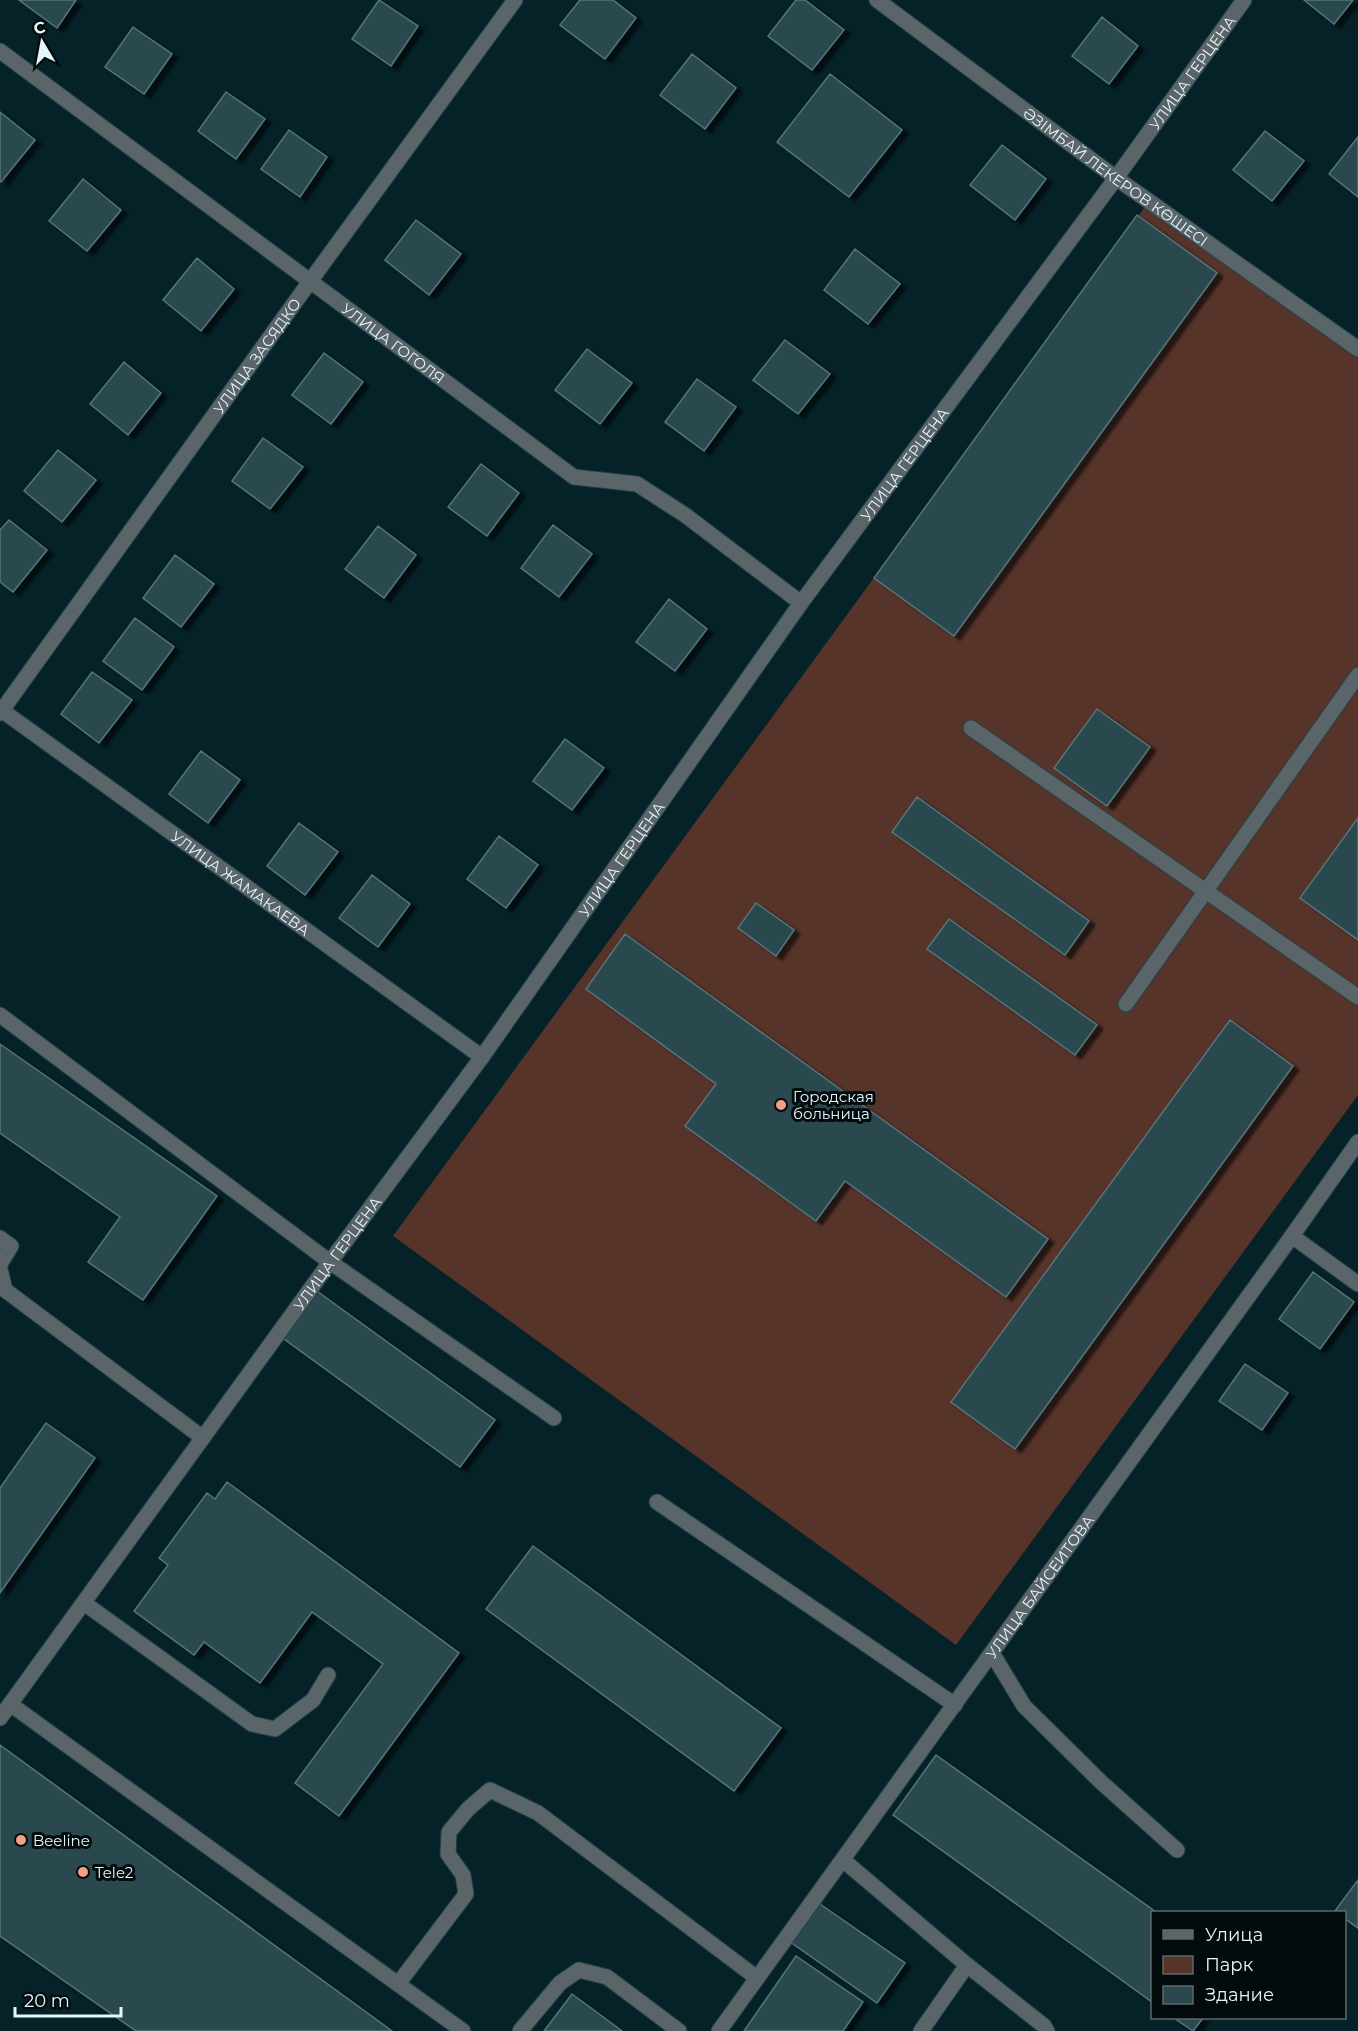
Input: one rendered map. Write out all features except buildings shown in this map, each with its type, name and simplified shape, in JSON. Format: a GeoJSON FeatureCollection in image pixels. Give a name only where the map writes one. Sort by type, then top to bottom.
{"type":"FeatureCollection","features":[{"type":"Feature","properties":{"kind":"street","name":"УЛИЦА ЗАСЯДКО"},"geometry":{"type":"LineString","coordinates":[[1,711],[515,0]]}},
{"type":"Feature","properties":{"kind":"street","name":"ӘЗІМБАЙ ЛЕКЕРОВ КӨШЕСІ"},"geometry":{"type":"LineString","coordinates":[[877,0],[1116,178],[1358,349]]}},
{"type":"Feature","properties":{"kind":"street","name":"УЛИЦА ГЕРЦЕНА"},"geometry":{"type":"LineString","coordinates":[[0,1718],[330,1262],[482,1057],[801,603],[1116,178],[1244,0]]}},
{"type":"Feature","properties":{"kind":"street","name":"УЛИЦА ГОГОЛЯ"},"geometry":{"type":"LineString","coordinates":[[0,51],[574,477],[637,484],[685,515],[801,603]]}},
{"type":"Feature","properties":{"kind":"street"},"geometry":{"type":"LineString","coordinates":[[1126,1004],[1358,675]]}},
{"type":"Feature","properties":{"kind":"street","name":"УЛИЦА ЖАМАКАЕВА"},"geometry":{"type":"LineString","coordinates":[[1,711],[482,1057]]}},
{"type":"Feature","properties":{"kind":"street"},"geometry":{"type":"LineString","coordinates":[[971,728],[1358,997]]}},
{"type":"Feature","properties":{"kind":"street"},"geometry":{"type":"LineString","coordinates":[[0,1015],[330,1262],[554,1418]]}},
{"type":"Feature","properties":{"kind":"street","name":"УЛИЦА БАЙСЕИТОВА"},"geometry":{"type":"LineString","coordinates":[[719,2031],[1358,1142]]}},
{"type":"Feature","properties":{"kind":"street"},"geometry":{"type":"LineString","coordinates":[[1292,1236],[1358,1284]]}},
{"type":"Feature","properties":{"kind":"street"},"geometry":{"type":"LineString","coordinates":[[0,1238],[11,1246],[0,1264]]}},
{"type":"Feature","properties":{"kind":"street"},"geometry":{"type":"LineString","coordinates":[[0,1269],[5,1290],[203,1438]]}},
{"type":"Feature","properties":{"kind":"street"},"geometry":{"type":"LineString","coordinates":[[657,1502],[955,1705]]}},
{"type":"Feature","properties":{"kind":"street"},"geometry":{"type":"LineString","coordinates":[[84,1603],[252,1724],[275,1729],[313,1700],[328,1675]]}},
{"type":"Feature","properties":{"kind":"street"},"geometry":{"type":"LineString","coordinates":[[992,1653],[1024,1706],[1102,1783],[1178,1850]]}},
{"type":"Feature","properties":{"kind":"street"},"geometry":{"type":"LineString","coordinates":[[10,1704],[463,2031]]}},
{"type":"Feature","properties":{"kind":"street"},"geometry":{"type":"LineString","coordinates":[[398,1984],[466,1894],[463,1875],[448,1854],[449,1832],[468,1809],[490,1790],[538,1813],[757,1978]]}},
{"type":"Feature","properties":{"kind":"street"},"geometry":{"type":"LineString","coordinates":[[843,1860],[967,1965],[1044,2026],[1047,2031]]}},
{"type":"Feature","properties":{"kind":"street"},"geometry":{"type":"LineString","coordinates":[[921,2031],[967,1965]]}},
{"type":"Feature","properties":{"kind":"street"},"geometry":{"type":"LineString","coordinates":[[520,2031],[560,1983],[579,1970],[607,1977],[679,2031]]}},
{"type":"Feature","properties":{"kind":"green space"},"geometry":{"type":"Polygon","coordinates":[[[1150,200],[1358,352],[1358,1095],[956,1645],[393,1236],[1150,200]]]}},
{"type":"Feature","properties":{"kind":"place","name":"Городская больница"},"geometry":{"type":"Point","coordinates":[781,1105]}},
{"type":"Feature","properties":{"kind":"place","name":"Beeline"},"geometry":{"type":"Point","coordinates":[21,1840]}},
{"type":"Feature","properties":{"kind":"place","name":"Tele2"},"geometry":{"type":"Point","coordinates":[83,1872]}}]}
